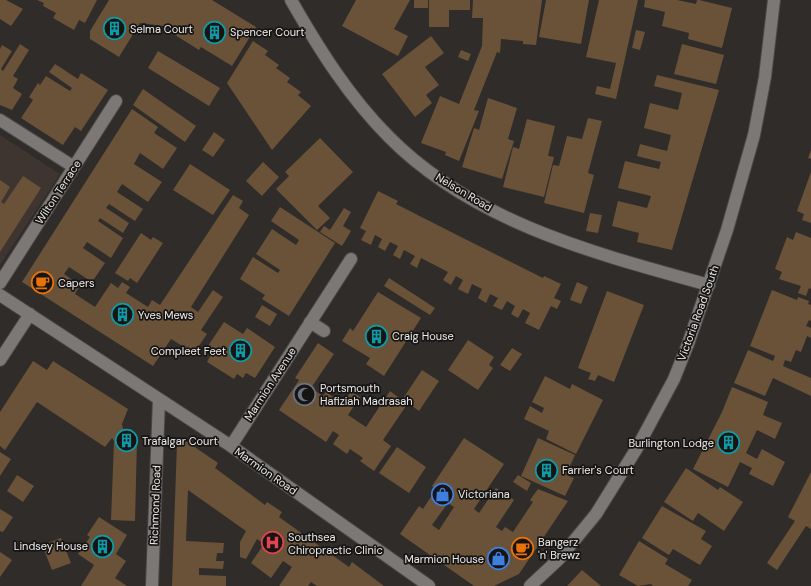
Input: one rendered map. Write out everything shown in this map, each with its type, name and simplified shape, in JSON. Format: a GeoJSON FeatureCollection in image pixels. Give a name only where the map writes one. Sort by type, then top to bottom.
{"type":"FeatureCollection","features":[{"type":"Feature","properties":{"kind":"street","name":"Nelson Road"},"geometry":{"type":"LineString","coordinates":[[290,0],[338,76],[372,119],[406,152],[440,178],[472,199],[537,232],[588,251],[709,284]]}},
{"type":"Feature","properties":{"kind":"street","name":"Victoria Road South"},"geometry":{"type":"LineString","coordinates":[[530,586],[558,559],[596,514],[637,448],[674,379],[730,223],[754,135],[765,77],[774,0]]}},
{"type":"Feature","properties":{"kind":"street","name":"Wilton Terrace"},"geometry":{"type":"LineString","coordinates":[[0,283],[116,101]]}},
{"type":"Feature","properties":{"kind":"street"},"geometry":{"type":"LineString","coordinates":[[0,120],[74,167]]}},
{"type":"Feature","properties":{"kind":"street","name":"Marmion Avenue"},"geometry":{"type":"LineString","coordinates":[[231,446],[351,259]]}},
{"type":"Feature","properties":{"kind":"street","name":"Marmion Road"},"geometry":{"type":"LineString","coordinates":[[0,295],[231,446],[429,586]]}},
{"type":"Feature","properties":{"kind":"street"},"geometry":{"type":"LineString","coordinates":[[0,360],[30,314]]}},
{"type":"Feature","properties":{"kind":"street"},"geometry":{"type":"LineString","coordinates":[[310,322],[324,331]]}},
{"type":"Feature","properties":{"kind":"street","name":"Richmond Road"},"geometry":{"type":"LineString","coordinates":[[152,586],[160,399]]}},
{"type":"Feature","properties":{"kind":"shaded area"},"geometry":{"type":"Polygon","coordinates":[[[0,135],[60,174],[0,265],[0,135]]]}},
{"type":"Feature","properties":{"kind":"building"},"geometry":{"type":"Polygon","coordinates":[[[0,0],[6,0],[23,9],[11,26],[0,19],[0,0]]]}},
{"type":"Feature","properties":{"kind":"building"},"geometry":{"type":"Polygon","coordinates":[[[37,0],[97,0],[85,23],[79,20],[74,30],[53,18],[56,13],[43,6],[44,3],[37,0]]]}},
{"type":"Feature","properties":{"kind":"building"},"geometry":{"type":"Polygon","coordinates":[[[109,0],[212,0],[256,27],[232,66],[201,47],[199,50],[175,35],[180,28],[140,23],[119,57],[90,39],[90,31],[109,0]]]}},
{"type":"Feature","properties":{"kind":"building"},"geometry":{"type":"Polygon","coordinates":[[[356,0],[410,0],[394,29],[408,36],[398,56],[342,26],[356,0]]]}},
{"type":"Feature","properties":{"kind":"building"},"geometry":{"type":"Polygon","coordinates":[[[414,0],[428,0],[428,8],[414,8],[414,0]]]}},
{"type":"Feature","properties":{"kind":"building"},"geometry":{"type":"Polygon","coordinates":[[[429,0],[470,0],[470,10],[449,10],[449,27],[429,27],[429,0]]]}},
{"type":"Feature","properties":{"kind":"building"},"geometry":{"type":"Polygon","coordinates":[[[473,0],[542,0],[536,45],[523,44],[523,41],[501,39],[500,53],[497,52],[474,110],[479,111],[459,161],[445,155],[446,152],[421,143],[440,96],[459,104],[482,46],[483,18],[472,18],[473,0]]]}},
{"type":"Feature","properties":{"kind":"building"},"geometry":{"type":"Polygon","coordinates":[[[546,0],[589,0],[581,44],[539,37],[546,0]]]}},
{"type":"Feature","properties":{"kind":"building"},"geometry":{"type":"Polygon","coordinates":[[[599,0],[638,0],[616,99],[595,94],[597,86],[610,89],[616,63],[586,57],[599,0]]]}},
{"type":"Feature","properties":{"kind":"building"},"geometry":{"type":"Polygon","coordinates":[[[645,0],[677,0],[696,4],[697,0],[699,0],[732,8],[722,48],[688,39],[689,33],[662,26],[665,12],[644,7],[645,0]]]}},
{"type":"Feature","properties":{"kind":"building"},"geometry":{"type":"Polygon","coordinates":[[[636,30],[645,32],[640,50],[632,48],[636,30]]]}},
{"type":"Feature","properties":{"kind":"building"},"geometry":{"type":"Polygon","coordinates":[[[431,36],[444,53],[425,67],[439,85],[426,95],[432,103],[415,117],[382,74],[431,36]]]}},
{"type":"Feature","properties":{"kind":"building"},"geometry":{"type":"Polygon","coordinates":[[[253,41],[268,51],[265,55],[279,65],[276,68],[290,78],[287,82],[301,92],[298,95],[311,106],[272,150],[227,83],[253,41]]]}},
{"type":"Feature","properties":{"kind":"building"},"geometry":{"type":"Polygon","coordinates":[[[20,44],[29,50],[13,76],[18,79],[13,88],[22,94],[12,110],[0,105],[0,49],[2,45],[12,51],[1,69],[3,71],[20,44]]]}},
{"type":"Feature","properties":{"kind":"building"},"geometry":{"type":"Polygon","coordinates":[[[682,44],[724,55],[716,84],[674,74],[682,44]]]}},
{"type":"Feature","properties":{"kind":"building"},"geometry":{"type":"Polygon","coordinates":[[[461,50],[471,54],[468,61],[458,57],[461,50]]]}},
{"type":"Feature","properties":{"kind":"building"},"geometry":{"type":"Polygon","coordinates":[[[158,51],[220,88],[209,106],[148,68],[158,51]]]}},
{"type":"Feature","properties":{"kind":"building"},"geometry":{"type":"Polygon","coordinates":[[[55,64],[78,79],[81,73],[108,90],[81,131],[75,127],[63,145],[21,118],[33,100],[29,97],[38,83],[40,85],[46,76],[70,91],[72,88],[49,72],[55,64]]]}},
{"type":"Feature","properties":{"kind":"building"},"geometry":{"type":"Polygon","coordinates":[[[657,75],[719,90],[672,250],[637,242],[639,233],[612,226],[618,201],[647,208],[651,196],[618,188],[625,161],[659,169],[661,162],[637,156],[640,144],[667,151],[671,135],[644,128],[650,103],[678,110],[682,93],[654,86],[657,75]]]}},
{"type":"Feature","properties":{"kind":"building"},"geometry":{"type":"Polygon","coordinates":[[[143,89],[196,126],[185,142],[133,105],[143,89]]]}},
{"type":"Feature","properties":{"kind":"building"},"geometry":{"type":"Polygon","coordinates":[[[488,98],[517,108],[508,139],[514,141],[502,179],[462,167],[474,128],[479,130],[488,98]]]}},
{"type":"Feature","properties":{"kind":"building"},"geometry":{"type":"Polygon","coordinates":[[[132,109],[158,127],[154,133],[177,148],[163,169],[140,153],[134,164],[162,182],[148,202],[122,184],[117,192],[143,209],[135,221],[109,204],[106,208],[129,223],[123,233],[100,218],[98,221],[123,238],[111,258],[87,242],[83,248],[105,263],[92,282],[69,267],[64,274],[80,285],[75,294],[95,307],[111,283],[118,288],[122,282],[130,287],[126,293],[148,307],[152,300],[160,305],[233,195],[243,201],[239,208],[249,215],[191,307],[198,312],[213,290],[223,297],[201,330],[207,334],[194,353],[171,339],[153,366],[22,282],[132,109]]]}},
{"type":"Feature","properties":{"kind":"building"},"geometry":{"type":"Polygon","coordinates":[[[588,118],[602,121],[588,173],[594,175],[584,213],[544,203],[553,165],[559,166],[567,136],[582,139],[588,118]]]}},
{"type":"Feature","properties":{"kind":"building"},"geometry":{"type":"Polygon","coordinates":[[[527,119],[555,126],[548,156],[554,157],[544,197],[503,187],[513,147],[519,149],[527,119]]]}},
{"type":"Feature","properties":{"kind":"building"},"geometry":{"type":"Polygon","coordinates":[[[214,132],[225,140],[213,157],[202,150],[214,132]]]}},
{"type":"Feature","properties":{"kind":"building"},"geometry":{"type":"Polygon","coordinates":[[[320,138],[353,172],[318,206],[330,218],[317,230],[276,189],[289,176],[285,172],[320,138]]]}},
{"type":"Feature","properties":{"kind":"building"},"geometry":{"type":"Polygon","coordinates":[[[811,150],[811,159],[808,158],[811,150]]]}},
{"type":"Feature","properties":{"kind":"building"},"geometry":{"type":"Polygon","coordinates":[[[263,162],[279,177],[262,196],[246,181],[263,162]]]}},
{"type":"Feature","properties":{"kind":"building"},"geometry":{"type":"Polygon","coordinates":[[[190,164],[230,190],[213,215],[173,190],[190,164]]]}},
{"type":"Feature","properties":{"kind":"building"},"geometry":{"type":"Polygon","coordinates":[[[811,172],[811,223],[802,220],[804,214],[797,211],[811,172]]]}},
{"type":"Feature","properties":{"kind":"building"},"geometry":{"type":"Polygon","coordinates":[[[23,176],[41,188],[0,252],[0,180],[10,187],[1,202],[4,204],[23,176]]]}},
{"type":"Feature","properties":{"kind":"building"},"geometry":{"type":"Polygon","coordinates":[[[378,191],[398,201],[396,204],[543,278],[544,276],[561,284],[554,298],[561,301],[557,309],[551,306],[539,330],[525,323],[530,313],[523,309],[518,318],[511,314],[515,306],[507,301],[502,310],[493,306],[498,298],[490,294],[486,303],[478,298],[482,289],[472,284],[468,294],[458,289],[463,280],[456,276],[451,285],[443,280],[448,272],[421,258],[417,268],[410,264],[415,256],[404,250],[400,259],[393,255],[398,246],[390,242],[385,251],[378,247],[382,239],[375,235],[371,245],[361,240],[366,231],[360,228],[378,191]]]}},
{"type":"Feature","properties":{"kind":"building"},"geometry":{"type":"Polygon","coordinates":[[[280,207],[335,243],[289,316],[262,299],[265,295],[240,279],[253,257],[278,273],[280,270],[256,254],[272,229],[296,245],[299,240],[271,221],[280,207]]]}},
{"type":"Feature","properties":{"kind":"building"},"geometry":{"type":"Polygon","coordinates":[[[344,208],[351,212],[343,226],[351,231],[342,246],[320,232],[324,226],[330,230],[344,208]]]}},
{"type":"Feature","properties":{"kind":"building"},"geometry":{"type":"Polygon","coordinates":[[[590,213],[602,215],[598,233],[586,231],[590,213]]]}},
{"type":"Feature","properties":{"kind":"building"},"geometry":{"type":"Polygon","coordinates":[[[796,232],[811,238],[811,289],[809,288],[806,296],[798,293],[801,286],[779,279],[782,272],[775,269],[787,237],[793,240],[796,232]]]}},
{"type":"Feature","properties":{"kind":"building"},"geometry":{"type":"Polygon","coordinates":[[[141,233],[151,240],[153,237],[163,243],[137,283],[130,278],[128,281],[115,273],[141,233]]]}},
{"type":"Feature","properties":{"kind":"building"},"geometry":{"type":"Polygon","coordinates":[[[389,278],[435,308],[430,315],[384,286],[389,278]]]}},
{"type":"Feature","properties":{"kind":"building"},"geometry":{"type":"Polygon","coordinates":[[[577,282],[588,287],[581,304],[570,300],[577,282]]]}},
{"type":"Feature","properties":{"kind":"building"},"geometry":{"type":"Polygon","coordinates":[[[772,290],[797,300],[798,297],[809,301],[808,304],[811,305],[811,321],[809,320],[806,326],[811,328],[811,338],[807,336],[801,352],[796,350],[791,362],[785,360],[783,366],[811,378],[811,396],[773,378],[765,396],[734,383],[748,350],[773,361],[775,356],[750,346],[772,290]]]}},
{"type":"Feature","properties":{"kind":"building"},"geometry":{"type":"Polygon","coordinates":[[[607,291],[644,305],[614,382],[598,375],[595,381],[588,379],[591,373],[578,368],[607,291]]]}},
{"type":"Feature","properties":{"kind":"building","name":"Craig House"},"geometry":{"type":"Polygon","coordinates":[[[378,292],[421,318],[384,376],[366,364],[370,358],[342,341],[350,328],[353,331],[378,292]]]}},
{"type":"Feature","properties":{"kind":"building"},"geometry":{"type":"Polygon","coordinates":[[[262,305],[277,314],[270,326],[255,317],[262,305]]]}},
{"type":"Feature","properties":{"kind":"building","name":"Compleet Feet"},"geometry":{"type":"Polygon","coordinates":[[[224,322],[243,334],[247,328],[275,347],[255,378],[246,373],[243,378],[237,374],[234,379],[207,362],[212,352],[206,349],[224,322]]]}},
{"type":"Feature","properties":{"kind":"building"},"geometry":{"type":"Polygon","coordinates":[[[468,340],[494,357],[489,365],[493,368],[478,390],[448,370],[468,340]]]}},
{"type":"Feature","properties":{"kind":"building"},"geometry":{"type":"Polygon","coordinates":[[[318,343],[334,354],[311,388],[323,396],[326,392],[343,404],[351,391],[360,397],[348,415],[366,427],[390,391],[402,400],[422,370],[439,381],[419,411],[408,403],[383,440],[391,446],[374,471],[360,461],[363,458],[350,449],[347,454],[333,444],[339,435],[333,431],[326,442],[279,410],[299,380],[295,378],[318,343]]]}},
{"type":"Feature","properties":{"kind":"building"},"geometry":{"type":"Polygon","coordinates":[[[512,348],[522,354],[510,371],[500,365],[512,348]]]}},
{"type":"Feature","properties":{"kind":"building","name":"Trafalgar Court"},"geometry":{"type":"Polygon","coordinates":[[[33,361],[47,370],[53,361],[128,409],[122,424],[125,439],[137,441],[135,521],[111,520],[114,441],[112,438],[105,447],[37,402],[5,450],[0,446],[0,412],[33,361]]]}},
{"type":"Feature","properties":{"kind":"building"},"geometry":{"type":"Polygon","coordinates":[[[545,376],[570,389],[572,384],[603,400],[576,454],[546,439],[549,431],[524,419],[530,406],[542,413],[544,408],[532,402],[545,376]]]}},
{"type":"Feature","properties":{"kind":"building","name":"Burlington Lodge"},"geometry":{"type":"Polygon","coordinates":[[[732,387],[768,402],[763,415],[782,423],[775,439],[757,430],[746,453],[757,459],[762,449],[785,462],[773,486],[749,474],[752,468],[740,462],[728,487],[693,469],[722,412],[732,387]]]}},
{"type":"Feature","properties":{"kind":"building"},"geometry":{"type":"Polygon","coordinates":[[[464,438],[504,464],[474,509],[479,513],[496,488],[514,500],[496,527],[502,531],[505,527],[513,532],[533,502],[530,500],[538,489],[568,501],[519,574],[494,586],[474,586],[400,534],[419,506],[423,509],[436,489],[432,486],[464,438]],[[448,503],[432,525],[439,530],[454,507],[448,503]]]}},
{"type":"Feature","properties":{"kind":"building","name":"Farrier's Court"},"geometry":{"type":"Polygon","coordinates":[[[538,438],[575,455],[566,475],[574,478],[565,496],[521,476],[538,438]]]}},
{"type":"Feature","properties":{"kind":"building"},"geometry":{"type":"Polygon","coordinates":[[[186,441],[218,463],[215,468],[265,505],[267,502],[282,512],[279,517],[349,567],[352,562],[384,586],[317,586],[311,582],[308,586],[279,586],[292,567],[283,561],[271,578],[251,563],[264,544],[257,539],[246,559],[240,557],[240,542],[246,531],[188,490],[186,541],[224,543],[223,553],[217,553],[216,561],[224,561],[223,569],[199,568],[199,575],[226,576],[226,586],[172,586],[177,443],[186,441]]]}},
{"type":"Feature","properties":{"kind":"building"},"geometry":{"type":"Polygon","coordinates":[[[397,447],[426,467],[409,493],[379,473],[397,447]]]}},
{"type":"Feature","properties":{"kind":"building"},"geometry":{"type":"Polygon","coordinates":[[[0,452],[11,459],[0,476],[0,452]]]}},
{"type":"Feature","properties":{"kind":"building"},"geometry":{"type":"Polygon","coordinates":[[[686,468],[718,490],[720,487],[743,502],[724,531],[698,513],[693,521],[664,502],[686,468]]]}},
{"type":"Feature","properties":{"kind":"building"},"geometry":{"type":"Polygon","coordinates":[[[811,472],[811,529],[806,526],[777,570],[767,563],[795,521],[788,517],[811,472]]]}},
{"type":"Feature","properties":{"kind":"building"},"geometry":{"type":"Polygon","coordinates":[[[17,475],[34,486],[23,502],[7,491],[17,475]]]}},
{"type":"Feature","properties":{"kind":"building"},"geometry":{"type":"Polygon","coordinates":[[[518,475],[531,483],[527,491],[513,482],[518,475]]]}},
{"type":"Feature","properties":{"kind":"building"},"geometry":{"type":"Polygon","coordinates":[[[662,506],[706,531],[701,539],[712,546],[700,565],[673,549],[669,555],[642,538],[662,506]]]}},
{"type":"Feature","properties":{"kind":"building"},"geometry":{"type":"Polygon","coordinates":[[[0,509],[13,517],[3,532],[0,531],[0,509]]]}},
{"type":"Feature","properties":{"kind":"building","name":"Lindsey House"},"geometry":{"type":"Polygon","coordinates":[[[99,517],[127,535],[116,554],[126,561],[115,578],[127,586],[81,586],[94,565],[78,554],[90,537],[87,535],[99,517]]]}},
{"type":"Feature","properties":{"kind":"building"},"geometry":{"type":"Polygon","coordinates":[[[61,538],[71,563],[52,570],[42,545],[61,538]]]}},
{"type":"Feature","properties":{"kind":"building"},"geometry":{"type":"Polygon","coordinates":[[[639,541],[668,559],[665,564],[692,580],[688,586],[653,586],[651,584],[638,586],[619,575],[639,541]]]}},
{"type":"Feature","properties":{"kind":"building"},"geometry":{"type":"Polygon","coordinates":[[[0,552],[12,560],[0,577],[0,552]]]}},
{"type":"Feature","properties":{"kind":"building"},"geometry":{"type":"Polygon","coordinates":[[[582,570],[601,586],[567,586],[582,570]]]}},
{"type":"Feature","properties":{"kind":"place","name":"Selma Court"},"geometry":{"type":"Point","coordinates":[114,29]}},
{"type":"Feature","properties":{"kind":"place","name":"Spencer Court"},"geometry":{"type":"Point","coordinates":[215,32]}},
{"type":"Feature","properties":{"kind":"place","name":"Capers"},"geometry":{"type":"Point","coordinates":[42,283]}},
{"type":"Feature","properties":{"kind":"place","name":"Yves Mews"},"geometry":{"type":"Point","coordinates":[122,315]}},
{"type":"Feature","properties":{"kind":"place","name":"Craig House"},"geometry":{"type":"Point","coordinates":[377,336]}},
{"type":"Feature","properties":{"kind":"place","name":"Compleet Feet"},"geometry":{"type":"Point","coordinates":[241,351]}},
{"type":"Feature","properties":{"kind":"place","name":"Portsmouth Hafiziah Madrasah"},"geometry":{"type":"Point","coordinates":[305,394]}},
{"type":"Feature","properties":{"kind":"place","name":"Trafalgar Court"},"geometry":{"type":"Point","coordinates":[126,441]}},
{"type":"Feature","properties":{"kind":"place","name":"Burlington Lodge"},"geometry":{"type":"Point","coordinates":[729,443]}},
{"type":"Feature","properties":{"kind":"place","name":"Farrier's Court"},"geometry":{"type":"Point","coordinates":[546,470]}},
{"type":"Feature","properties":{"kind":"place","name":"Victoriana"},"geometry":{"type":"Point","coordinates":[443,494]}},
{"type":"Feature","properties":{"kind":"place","name":"Southsea Chiropractic Clinic"},"geometry":{"type":"Point","coordinates":[272,543]}},
{"type":"Feature","properties":{"kind":"place","name":"Lindsey House"},"geometry":{"type":"Point","coordinates":[103,546]}},
{"type":"Feature","properties":{"kind":"place","name":"Bangerz 'n' Brewz"},"geometry":{"type":"Point","coordinates":[523,548]}},
{"type":"Feature","properties":{"kind":"place","name":"Marmion House"},"geometry":{"type":"Point","coordinates":[499,559]}}]}
